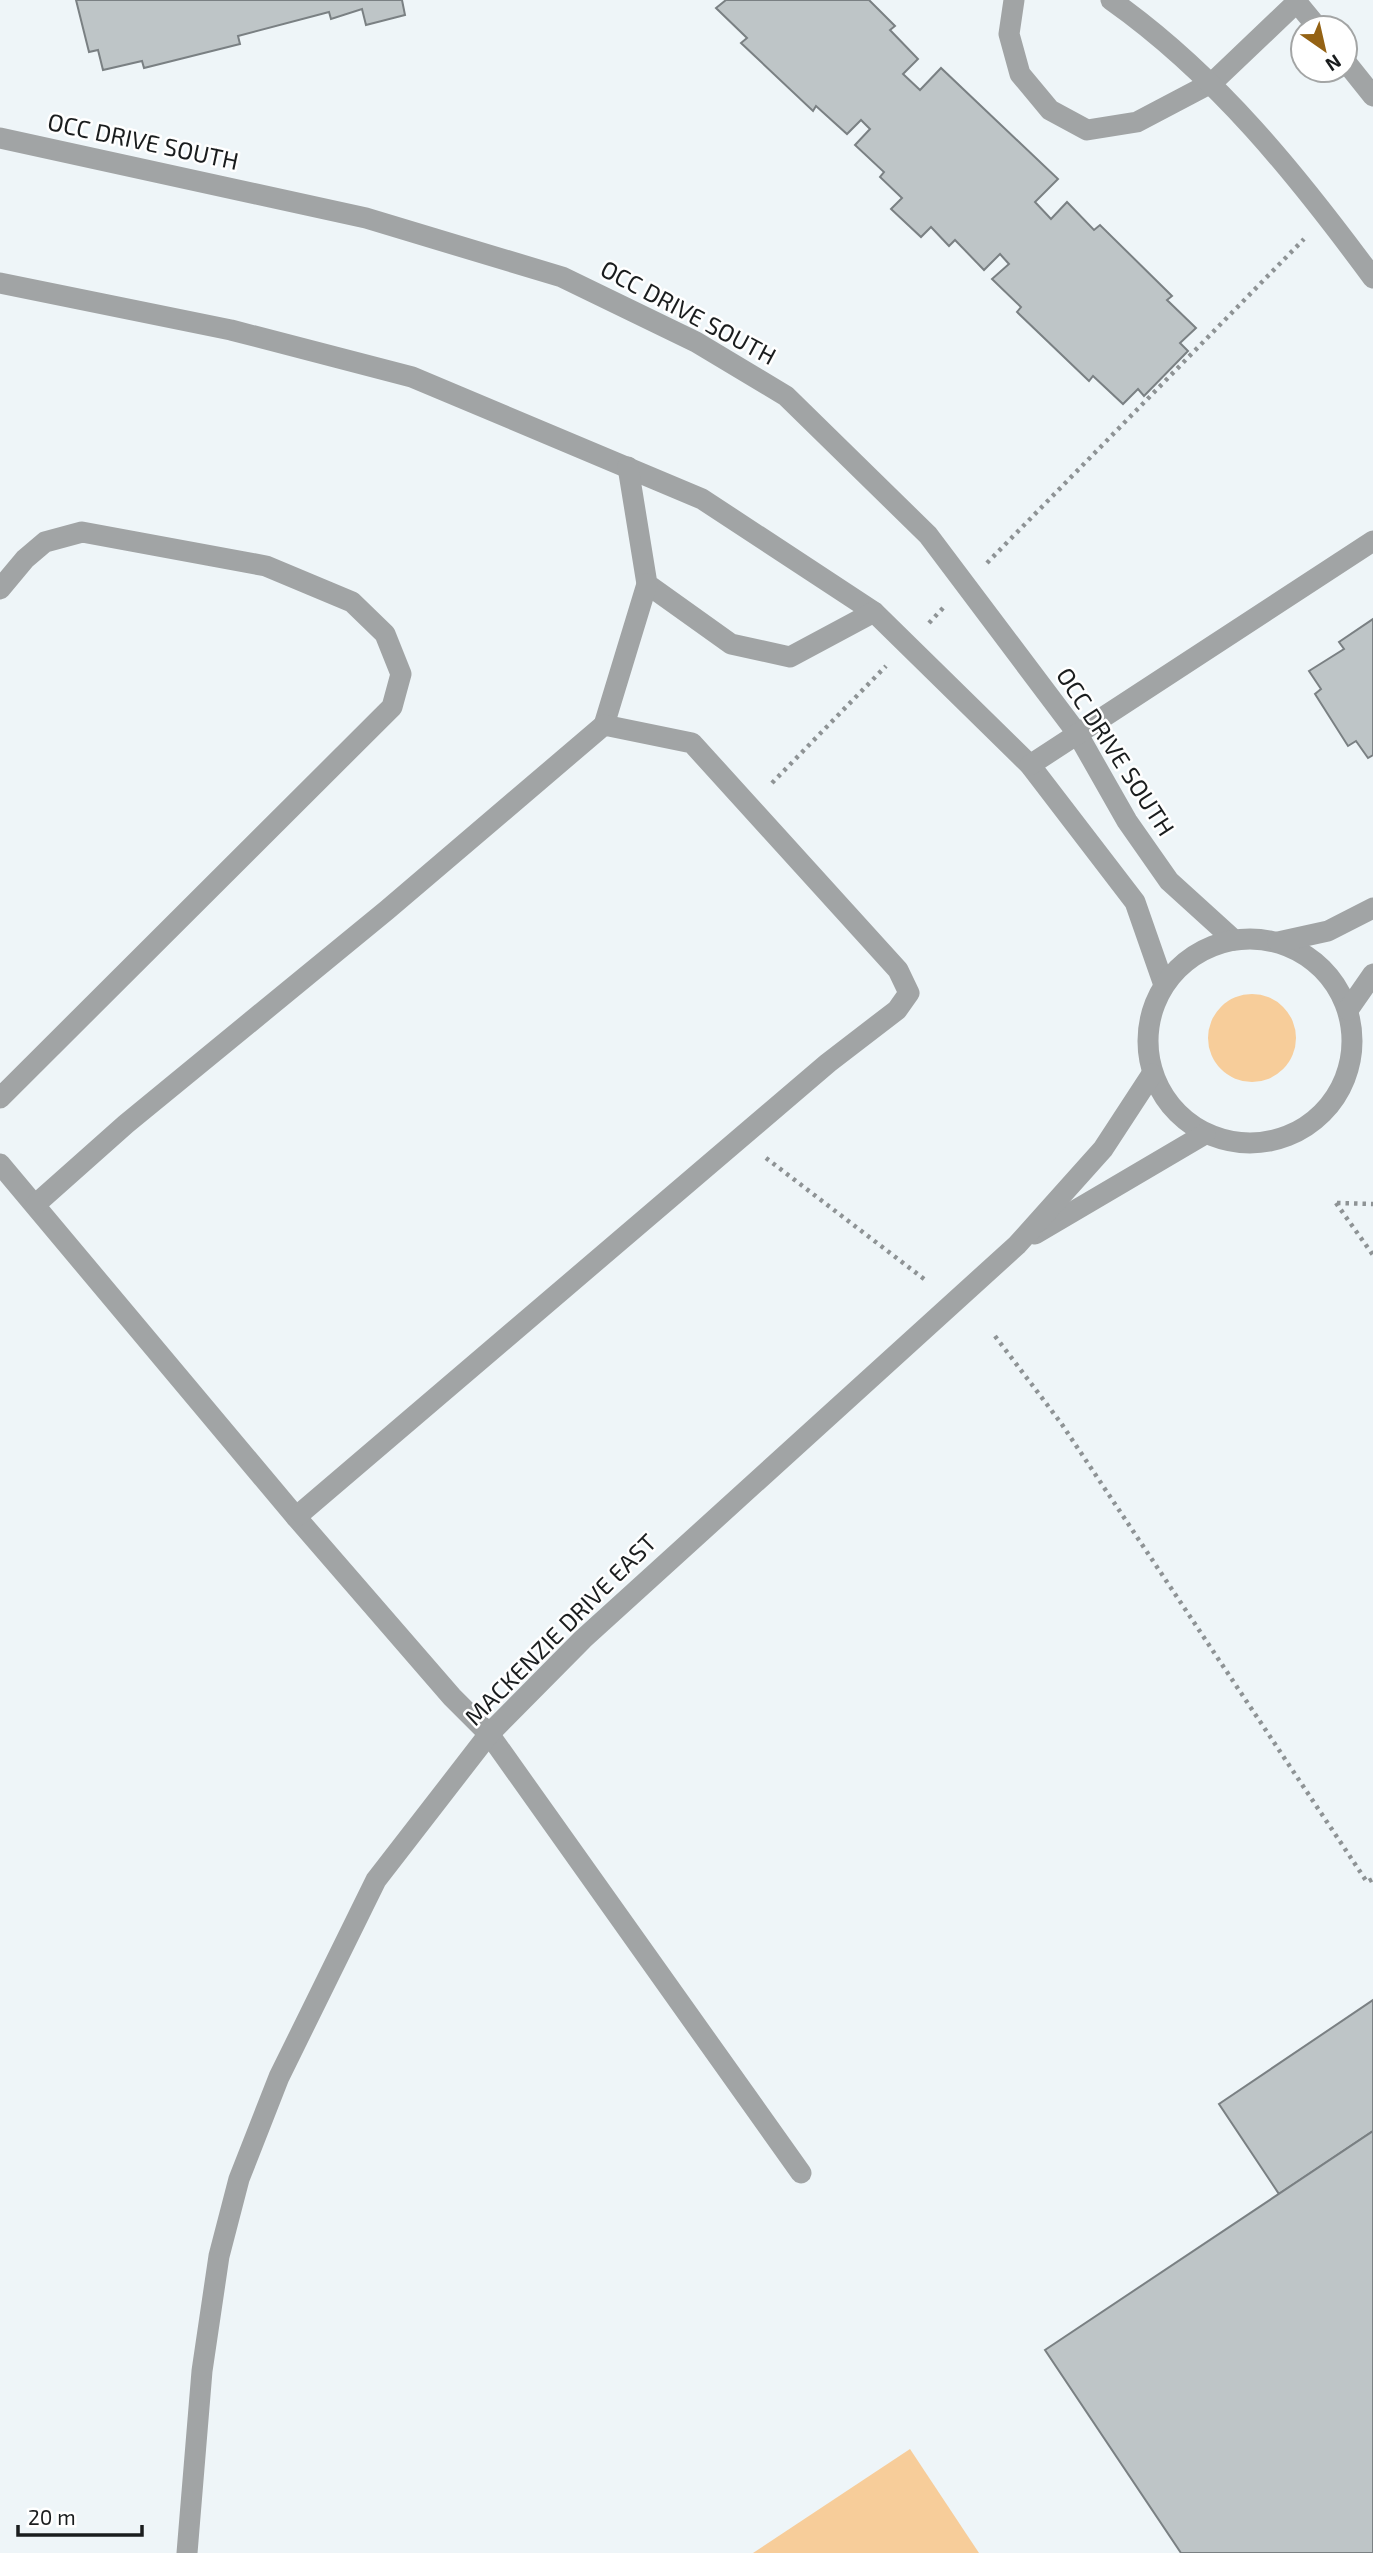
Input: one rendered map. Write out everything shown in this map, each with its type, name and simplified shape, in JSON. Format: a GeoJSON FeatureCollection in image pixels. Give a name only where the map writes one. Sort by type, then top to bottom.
{"type":"FeatureCollection","features":[{"type":"Feature","properties":{"kind":"street"},"geometry":{"type":"LineString","coordinates":[[1014,0],[1009,34],[1020,74],[1049,110],[1087,130],[1137,122],[1213,82],[1296,1]]}},
{"type":"Feature","properties":{"kind":"street"},"geometry":{"type":"LineString","coordinates":[[1111,0],[1213,82],[1327,215],[1373,278]]}},
{"type":"Feature","properties":{"kind":"street"},"geometry":{"type":"LineString","coordinates":[[1359,78],[1373,96]]}},
{"type":"Feature","properties":{"kind":"street","name":"OCC DRIVE SOUTH"},"geometry":{"type":"LineString","coordinates":[[0,138],[366,218],[562,277],[696,342],[786,396],[928,535],[1077,733],[1127,821],[1169,881],[1234,940]]}},
{"type":"Feature","properties":{"kind":"street"},"geometry":{"type":"LineString","coordinates":[[0,283],[231,330],[412,377],[702,499],[874,612],[1030,765],[1135,902],[1164,985]]}},
{"type":"Feature","properties":{"kind":"street"},"geometry":{"type":"LineString","coordinates":[[36,1204],[136,1115],[387,910],[604,725],[647,584],[628,467]]}},
{"type":"Feature","properties":{"kind":"street"},"geometry":{"type":"LineString","coordinates":[[0,589],[25,559],[45,542],[82,532],[266,566],[352,602],[385,634],[401,674],[392,707],[0,1098]]}},
{"type":"Feature","properties":{"kind":"street"},"geometry":{"type":"LineString","coordinates":[[1030,765],[1373,541]]}},
{"type":"Feature","properties":{"kind":"street"},"geometry":{"type":"LineString","coordinates":[[647,584],[731,644],[790,657],[874,612]]}},
{"type":"Feature","properties":{"kind":"street"},"geometry":{"type":"LineString","coordinates":[[296,1517],[828,1063],[897,1010],[908,993],[898,970],[692,743],[604,725]]}},
{"type":"Feature","properties":{"kind":"street"},"geometry":{"type":"LineString","coordinates":[[1278,942],[1309,957],[1333,981],[1348,1010],[1353,1040],[1349,1069],[1337,1097],[1317,1119],[1292,1135],[1264,1144],[1234,1143],[1205,1134],[1173,1110],[1152,1074],[1148,1028],[1164,985],[1174,972],[1202,951],[1234,940],[1278,942],[1328,931],[1373,908]]}},
{"type":"Feature","properties":{"kind":"street"},"geometry":{"type":"LineString","coordinates":[[1348,1010],[1373,974]]}},
{"type":"Feature","properties":{"kind":"street","name":"MACKENZIE DRIVE EAST"},"geometry":{"type":"LineString","coordinates":[[187,2553],[204,2358],[219,2256],[239,2179],[279,2077],[376,1880],[489,1734],[583,1639],[1017,1245],[1104,1149],[1152,1074]]}},
{"type":"Feature","properties":{"kind":"street","name":"MACKENZIE DRIVE EAST"},"geometry":{"type":"LineString","coordinates":[[1017,1245],[1205,1134]]}},
{"type":"Feature","properties":{"kind":"street"},"geometry":{"type":"LineString","coordinates":[[0,1164],[296,1517],[452,1697],[489,1734],[801,2173]]}},
{"type":"Feature","properties":{"kind":"path"},"geometry":{"type":"LineString","coordinates":[[748,807],[1327,215]]}},
{"type":"Feature","properties":{"kind":"path"},"geometry":{"type":"LineString","coordinates":[[740,1138],[895,1260],[933,1286]]}},
{"type":"Feature","properties":{"kind":"path"},"geometry":{"type":"LineString","coordinates":[[1373,1204],[1336,1203],[1373,1255]]}},
{"type":"Feature","properties":{"kind":"path"},"geometry":{"type":"LineString","coordinates":[[995,1336],[1061,1423],[1367,1882],[1373,1879]]}},
{"type":"Feature","properties":{"kind":"shaded area"},"geometry":{"type":"Polygon","coordinates":[[[1252,994],[1269,998],[1283,1007],[1292,1021],[1296,1038],[1292,1055],[1283,1069],[1269,1078],[1252,1082],[1235,1078],[1221,1069],[1212,1055],[1208,1038],[1212,1021],[1221,1007],[1235,998],[1252,994]]]}},
{"type":"Feature","properties":{"kind":"shaded area"},"geometry":{"type":"Polygon","coordinates":[[[910,2449],[979,2553],[753,2553],[910,2449]]]}},
{"type":"Feature","properties":{"kind":"building"},"geometry":{"type":"Polygon","coordinates":[[[76,0],[402,0],[405,15],[366,25],[362,9],[331,19],[329,12],[238,36],[240,44],[144,68],[142,61],[103,70],[98,50],[89,52],[76,0]]]}},
{"type":"Feature","properties":{"kind":"building"},"geometry":{"type":"Polygon","coordinates":[[[726,0],[869,0],[895,26],[890,30],[918,59],[903,74],[920,90],[941,68],[1058,179],[1035,202],[1051,219],[1067,202],[1094,230],[1100,225],[1172,296],[1167,300],[1196,328],[1180,343],[1188,351],[1144,396],[1138,389],[1123,404],[1093,376],[1089,381],[1017,312],[1021,307],[992,279],[1009,264],[1000,254],[984,270],[955,240],[949,246],[931,227],[921,237],[891,209],[902,198],[880,177],[884,172],[855,145],[870,129],[861,120],[847,134],[816,106],[813,111],[741,43],[747,38],[716,8],[726,0]]]}},
{"type":"Feature","properties":{"kind":"building"},"geometry":{"type":"Polygon","coordinates":[[[1373,619],[1373,755],[1368,758],[1356,741],[1348,746],[1315,694],[1321,689],[1309,671],[1344,649],[1339,642],[1373,619]]]}},
{"type":"Feature","properties":{"kind":"building"},"geometry":{"type":"Polygon","coordinates":[[[1373,2000],[1373,2131],[1279,2194],[1219,2104],[1373,2000]]]}},
{"type":"Feature","properties":{"kind":"building"},"geometry":{"type":"Polygon","coordinates":[[[1373,2131],[1373,2553],[1181,2553],[1045,2350],[1373,2131]]]}}]}
